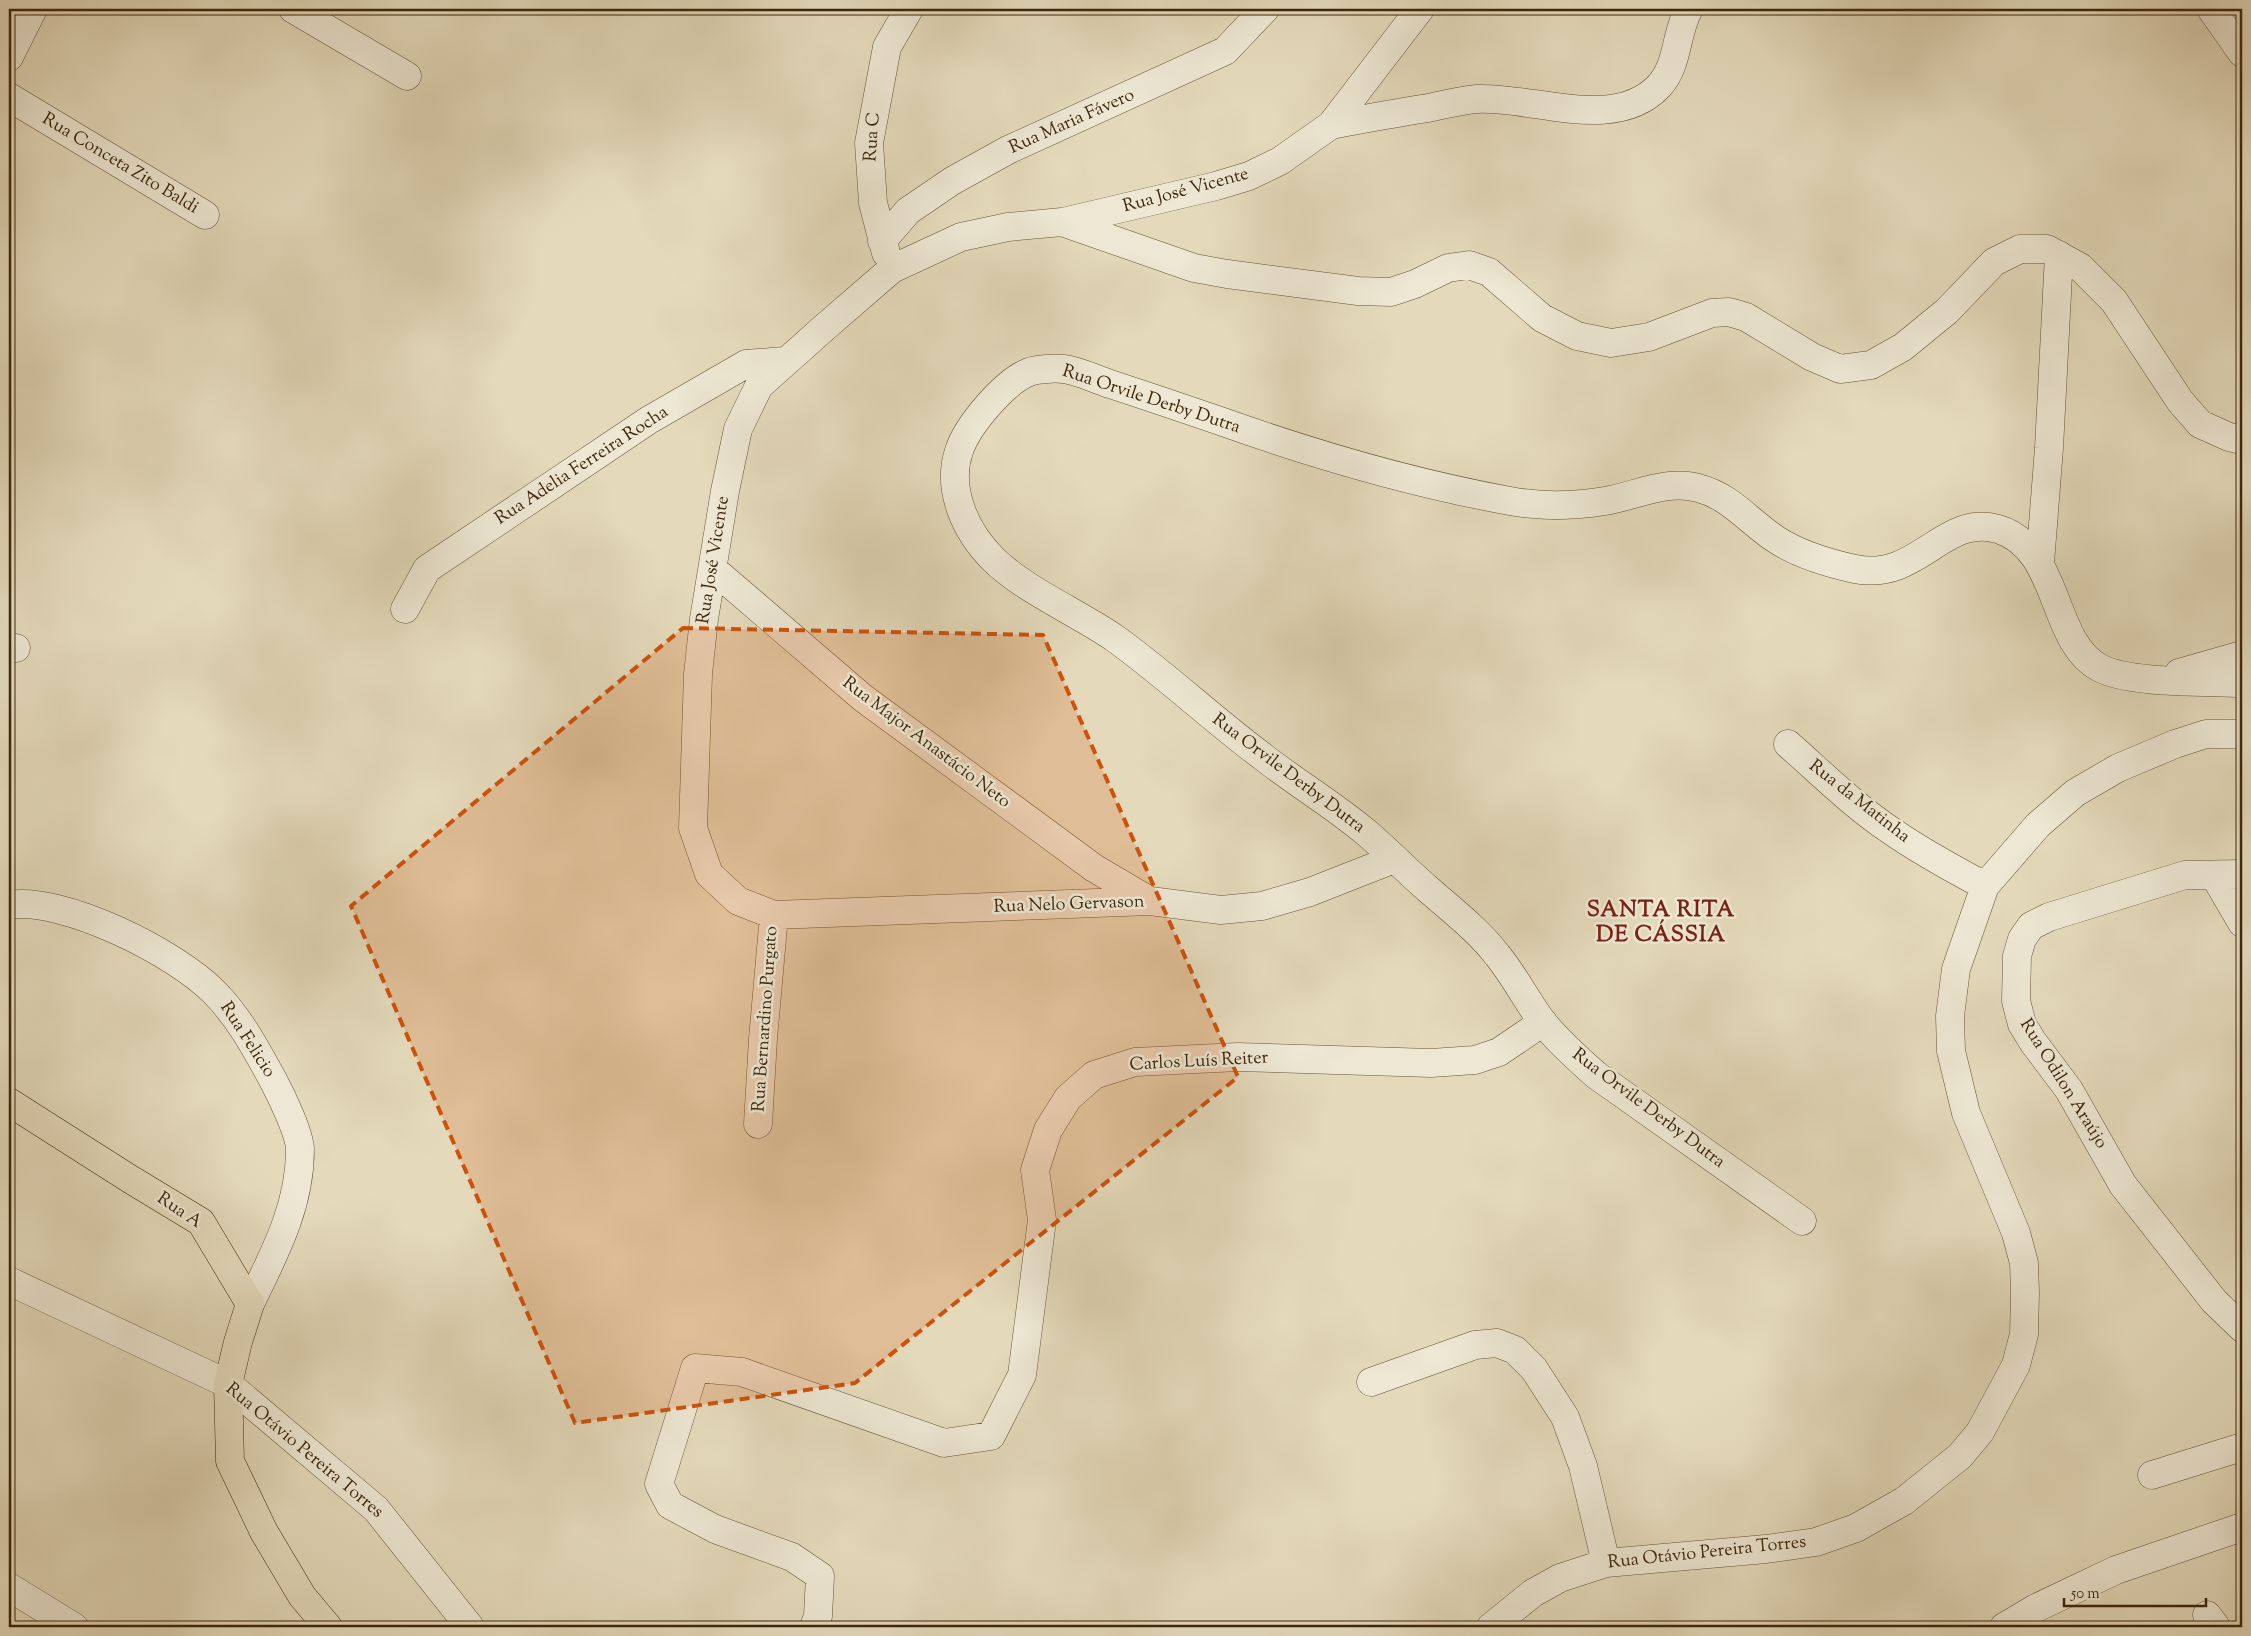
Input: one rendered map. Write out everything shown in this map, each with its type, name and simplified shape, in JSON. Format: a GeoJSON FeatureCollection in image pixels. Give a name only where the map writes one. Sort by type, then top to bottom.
{"type":"FeatureCollection","features":[{"type":"Feature","properties":{"kind":"main road","name":"Rua A"},"geometry":{"type":"LineString","coordinates":[[9,1102],[201,1222],[229,1265],[250,1304]]}},
{"type":"Feature","properties":{"kind":"main road"},"geometry":{"type":"LineString","coordinates":[[250,1304],[228,1384],[230,1461],[269,1540],[302,1596],[328,1627]]}},
{"type":"Feature","properties":{"kind":"street"},"geometry":{"type":"LineString","coordinates":[[9,57],[33,9]]}},
{"type":"Feature","properties":{"kind":"street"},"geometry":{"type":"LineString","coordinates":[[292,9],[407,76]]}},
{"type":"Feature","properties":{"kind":"street","name":"Rua C"},"geometry":{"type":"LineString","coordinates":[[892,269],[882,241],[874,203],[869,143],[887,47],[909,9]]}},
{"type":"Feature","properties":{"kind":"street","name":"Rua Maria Fávero"},"geometry":{"type":"LineString","coordinates":[[882,241],[908,211],[952,181],[1008,150],[1225,51],[1265,9]]}},
{"type":"Feature","properties":{"kind":"street","name":"Rua José Vicente"},"geometry":{"type":"LineString","coordinates":[[738,901],[709,874],[693,828],[698,674],[704,619],[738,429],[759,386],[785,361],[892,269],[961,237],[1008,227],[1062,222],[1216,186],[1249,176],[1280,161],[1331,125],[1420,9]]}},
{"type":"Feature","properties":{"kind":"street"},"geometry":{"type":"LineString","coordinates":[[1331,125],[1475,99],[1504,99],[1583,110],[1619,109],[1644,99],[1660,85],[1673,62],[1688,9]]}},
{"type":"Feature","properties":{"kind":"street"},"geometry":{"type":"LineString","coordinates":[[2210,9],[2242,53]]}},
{"type":"Feature","properties":{"kind":"street","name":"Rua Conceta Zito Baldi"},"geometry":{"type":"LineString","coordinates":[[9,97],[205,215]]}},
{"type":"Feature","properties":{"kind":"street"},"geometry":{"type":"LineString","coordinates":[[1062,222],[1194,268],[1358,291],[1391,292],[1415,284],[1448,268],[1469,265],[1490,272],[1542,318],[1576,336],[1611,343],[1649,337],[1712,314],[1730,312],[1746,317],[1812,358],[1840,369],[1871,365],[1903,347],[1947,311],[1994,262],[2020,249],[2046,249],[2080,266],[2114,301],[2180,401],[2200,424],[2229,437],[2242,440]]}},
{"type":"Feature","properties":{"kind":"street"},"geometry":{"type":"LineString","coordinates":[[2040,564],[2049,448],[2059,256]]}},
{"type":"Feature","properties":{"kind":"street","name":"Rua Adelia Ferreira Rocha"},"geometry":{"type":"LineString","coordinates":[[405,609],[427,569],[649,420],[746,364],[785,361]]}},
{"type":"Feature","properties":{"kind":"street","name":"Rua Orvile Derby Dutra"},"geometry":{"type":"LineString","coordinates":[[1802,1220],[1596,1075],[1568,1051],[1543,1022],[1493,950],[1477,933],[1343,814],[1266,760],[1162,673],[1106,633],[1017,578],[994,560],[968,529],[955,488],[958,452],[974,422],[1006,387],[1031,370],[1066,369],[1252,432],[1374,470],[1529,504],[1563,505],[1608,500],[1664,486],[1694,486],[1724,498],[1773,538],[1801,553],[1862,571],[1891,568],[1918,557],[1949,535],[1969,526],[1995,528],[2018,538],[2040,564],[2081,653],[2096,666],[2116,674],[2156,679],[2242,682]]}},
{"type":"Feature","properties":{"kind":"street","name":"Rua Major Anastácio Neto"},"geometry":{"type":"LineString","coordinates":[[714,570],[863,698],[1094,868],[1150,901]]}},
{"type":"Feature","properties":{"kind":"street","name":"Rua Orvile Derby Dutra"},"geometry":{"type":"LineString","coordinates":[[2156,679],[2242,655]]}},
{"type":"Feature","properties":{"kind":"street","name":"Rua Otávio Pereira Torres"},"geometry":{"type":"LineString","coordinates":[[1491,1627],[1533,1593],[1560,1578],[1606,1562],[1774,1548],[1816,1542],[1856,1528],[1904,1501],[1960,1456],[1980,1432],[2016,1365],[2024,1334],[2026,1292],[2024,1263],[2016,1232],[1966,1113],[1951,1051],[1950,1016],[1956,969],[1985,886],[2038,825],[2075,793],[2118,768],[2191,739],[2206,734],[2242,734]]}},
{"type":"Feature","properties":{"kind":"street","name":"Rua da Matinha"},"geometry":{"type":"LineString","coordinates":[[1788,744],[1848,798],[1889,830],[1985,886]]}},
{"type":"Feature","properties":{"kind":"street","name":"Rua Nelo Gervason"},"geometry":{"type":"LineString","coordinates":[[738,901],[774,914],[1150,901],[1221,910],[1262,906],[1310,892],[1394,859]]}},
{"type":"Feature","properties":{"kind":"street","name":"Rua Odilon Araújo"},"geometry":{"type":"LineString","coordinates":[[2242,874],[2185,875],[2049,917],[2032,926],[2022,939],[2017,956],[2016,1001],[2022,1024],[2069,1090],[2123,1185],[2214,1301],[2242,1328]]}},
{"type":"Feature","properties":{"kind":"street"},"geometry":{"type":"LineString","coordinates":[[2214,875],[2242,923]]}},
{"type":"Feature","properties":{"kind":"street","name":"Rua Felicio"},"geometry":{"type":"LineString","coordinates":[[9,905],[55,908],[96,921],[143,943],[181,964],[214,991],[235,1015],[257,1051],[283,1098],[300,1148],[296,1194],[284,1233],[250,1304]]}},
{"type":"Feature","properties":{"kind":"street","name":"Rua Bernardino Purgato"},"geometry":{"type":"LineString","coordinates":[[758,1124],[774,914]]}},
{"type":"Feature","properties":{"kind":"street","name":"Carlos Luís Reiter"},"geometry":{"type":"LineString","coordinates":[[814,1627],[818,1616],[820,1576],[792,1556],[715,1529],[670,1505],[659,1484],[694,1368],[742,1372],[944,1443],[991,1436],[1022,1375],[1042,1220],[1035,1170],[1048,1130],[1068,1098],[1094,1075],[1134,1062],[1238,1058],[1431,1063],[1475,1060],[1499,1052],[1543,1022]]}},
{"type":"Feature","properties":{"kind":"street"},"geometry":{"type":"LineString","coordinates":[[9,1269],[45,1300]]}},
{"type":"Feature","properties":{"kind":"street"},"geometry":{"type":"LineString","coordinates":[[9,1282],[45,1300]]}},
{"type":"Feature","properties":{"kind":"street","name":"Rua Otávio Pereira Torres"},"geometry":{"type":"LineString","coordinates":[[45,1300],[228,1384],[376,1509],[470,1627]]}},
{"type":"Feature","properties":{"kind":"street"},"geometry":{"type":"LineString","coordinates":[[1371,1382],[1475,1345],[1497,1343],[1515,1350],[1534,1369],[1565,1417],[1583,1466],[1606,1562]]}},
{"type":"Feature","properties":{"kind":"street"},"geometry":{"type":"LineString","coordinates":[[2152,1475],[2242,1447]]}},
{"type":"Feature","properties":{"kind":"street"},"geometry":{"type":"LineString","coordinates":[[2004,1627],[2036,1608],[2116,1570],[2242,1526]]}},
{"type":"Feature","properties":{"kind":"street"},"geometry":{"type":"LineString","coordinates":[[9,1587],[74,1627]]}},
{"type":"Feature","properties":{"kind":"highlighted area"},"geometry":{"type":"Polygon","coordinates":[[[683,628],[1043,635],[1238,1077],[855,1383],[575,1423],[351,906],[683,628]]]}},
{"type":"Feature","properties":{"kind":"district","name":"SANTA RITA DE CÁSSIA"},"geometry":{"type":"Point","coordinates":[1661,924]}}]}
